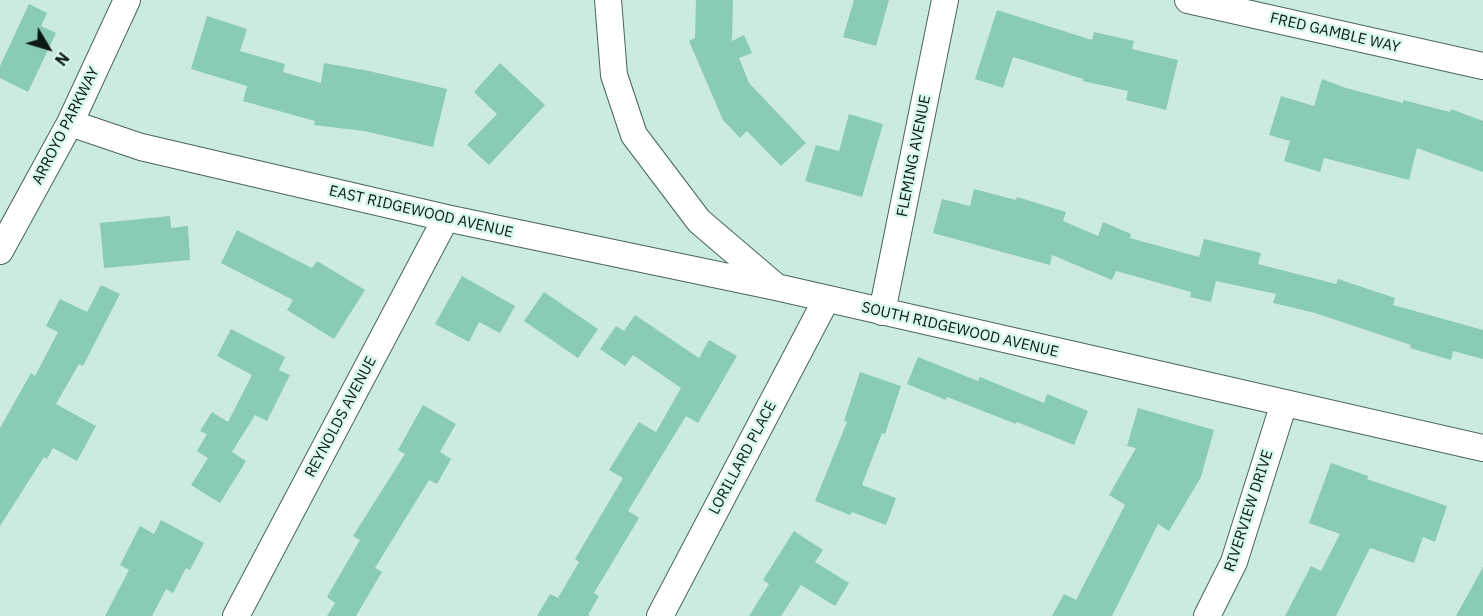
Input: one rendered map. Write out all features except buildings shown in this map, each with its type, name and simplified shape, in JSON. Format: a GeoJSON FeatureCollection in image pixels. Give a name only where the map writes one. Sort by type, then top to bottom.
{"type":"FeatureCollection","features":[{"type":"Feature","properties":{"kind":"street","name":"ARROYO PARKWAY"},"geometry":{"type":"LineString","coordinates":[[0,251],[70,123],[127,0]]}},
{"type":"Feature","properties":{"kind":"street","name":"SOUTH RIDGEWOOD AVENUE"},"geometry":{"type":"LineString","coordinates":[[608,0],[614,75],[634,135],[699,221],[776,287],[1483,448]]}},
{"type":"Feature","properties":{"kind":"street","name":"FLEMING AVENUE"},"geometry":{"type":"LineString","coordinates":[[882,312],[945,0]]}},
{"type":"Feature","properties":{"kind":"street","name":"FRED GAMBLE WAY"},"geometry":{"type":"LineString","coordinates":[[1188,0],[1483,66]]}},
{"type":"Feature","properties":{"kind":"street","name":"EAST RIDGEWOOD AVENUE"},"geometry":{"type":"LineString","coordinates":[[70,123],[141,147],[446,218],[776,287]]}},
{"type":"Feature","properties":{"kind":"street","name":"REYNOLDS AVENUE"},"geometry":{"type":"LineString","coordinates":[[236,616],[446,218]]}},
{"type":"Feature","properties":{"kind":"street","name":"LORILLARD PLACE"},"geometry":{"type":"LineString","coordinates":[[660,616],[826,300]]}},
{"type":"Feature","properties":{"kind":"street","name":"RIVERVIEW DRIVE"},"geometry":{"type":"LineString","coordinates":[[1208,616],[1234,562],[1284,404]]}}]}
